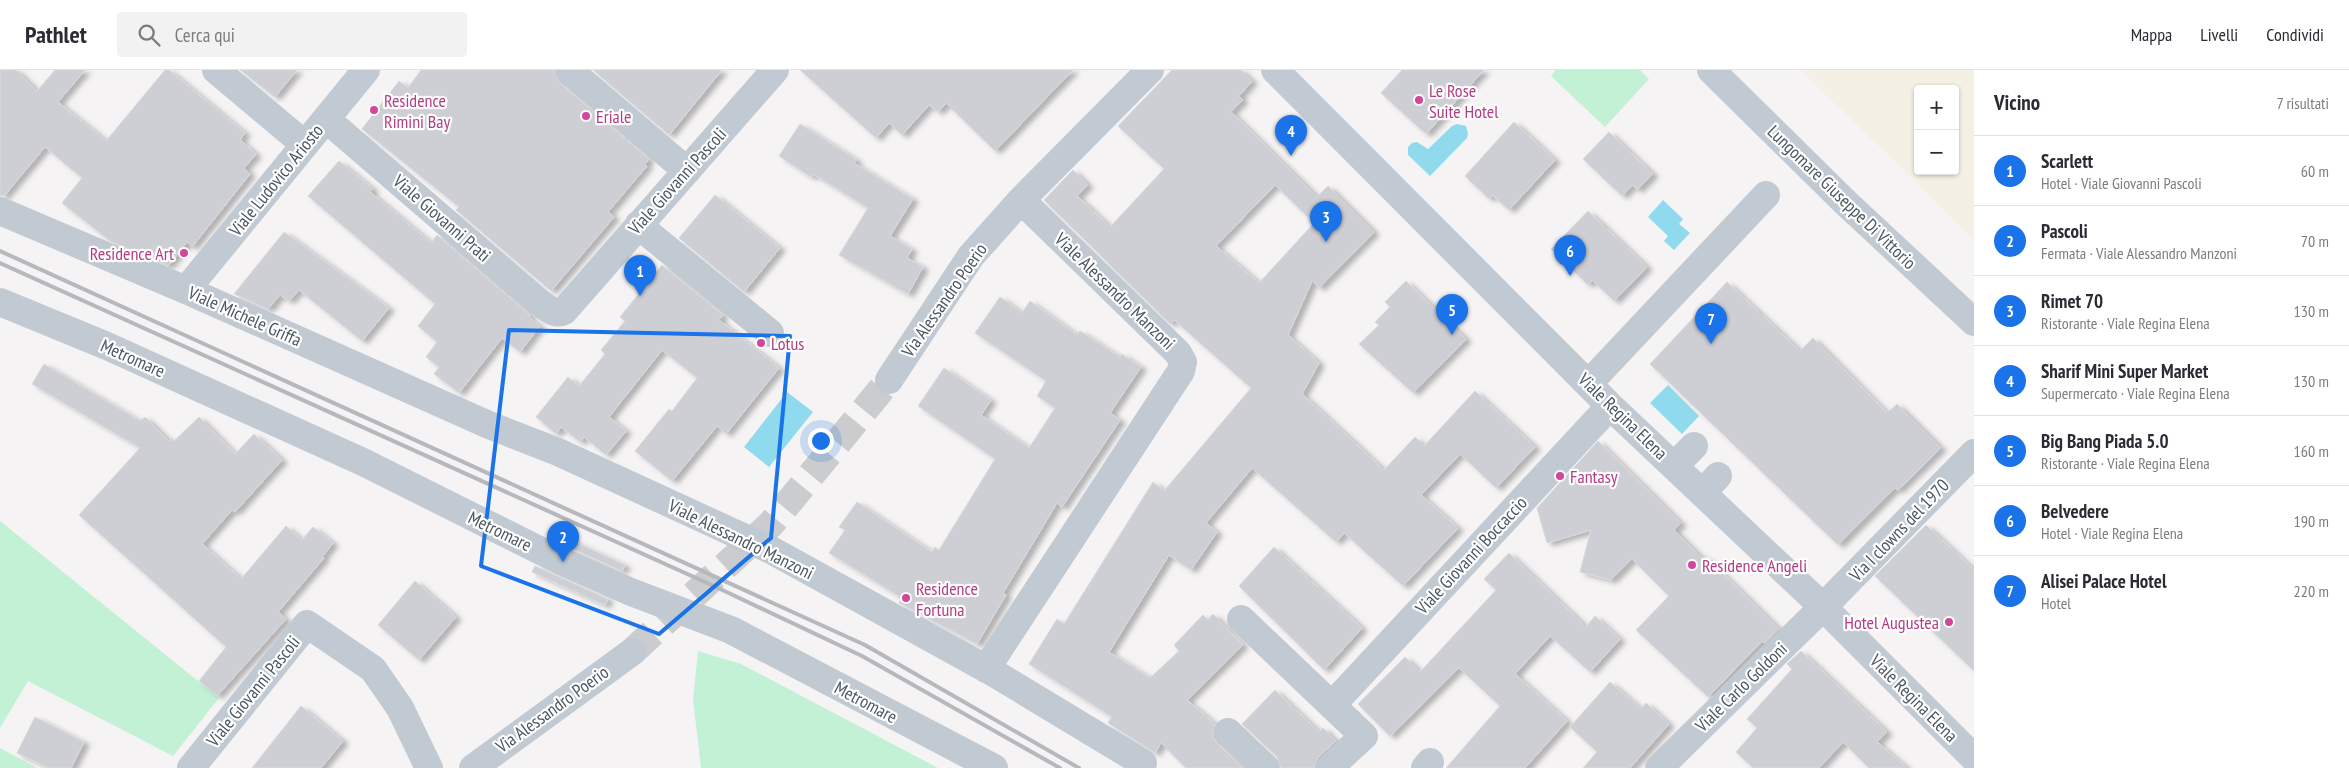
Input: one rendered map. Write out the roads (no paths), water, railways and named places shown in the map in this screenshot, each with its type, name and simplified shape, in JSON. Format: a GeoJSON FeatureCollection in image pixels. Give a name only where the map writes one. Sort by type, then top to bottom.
{"type":"FeatureCollection","features":[{"type":"Feature","properties":{"kind":"street"},"geometry":{"type":"LineString","coordinates":[[216,70],[304,144]]}},
{"type":"Feature","properties":{"kind":"street","name":"Viale Ludovico Ariosto"},"geometry":{"type":"LineString","coordinates":[[186,290],[366,70]]}},
{"type":"Feature","properties":{"kind":"street"},"geometry":{"type":"LineString","coordinates":[[568,70],[687,171]]}},
{"type":"Feature","properties":{"kind":"street","name":"Viale Giovanni Pascoli"},"geometry":{"type":"LineString","coordinates":[[560,313],[564,311],[776,70]]}},
{"type":"Feature","properties":{"kind":"street"},"geometry":{"type":"LineString","coordinates":[[1021,200],[1150,70]]}},
{"type":"Feature","properties":{"kind":"street","name":"Viale Regina Elena"},"geometry":{"type":"LineString","coordinates":[[1275,70],[1610,406],[1674,466],[1710,484],[1823,607],[1974,758]]}},
{"type":"Feature","properties":{"kind":"street","name":"Lungomare Giuseppe Di Vittorio"},"geometry":{"type":"LineString","coordinates":[[1711,70],[1846,203],[1974,322]]}},
{"type":"Feature","properties":{"kind":"street","name":"Viale Giovanni Prati"},"geometry":{"type":"LineString","coordinates":[[326,119],[540,303],[554,313],[560,313]]}},
{"type":"Feature","properties":{"kind":"street"},"geometry":{"type":"LineString","coordinates":[[1589,383],[1766,196]]}},
{"type":"Feature","properties":{"kind":"street","name":"Via Alessandro Poerio"},"geometry":{"type":"LineString","coordinates":[[889,380],[971,256],[1021,200]]}},
{"type":"Feature","properties":{"kind":"street","name":"Viale Alessandro Manzoni"},"geometry":{"type":"LineString","coordinates":[[986,669],[1181,371],[1183,362],[1178,353],[1021,200]]}},
{"type":"Feature","properties":{"kind":"street","name":"Viale Michele Griffa"},"geometry":{"type":"LineString","coordinates":[[0,210],[186,290],[489,425]]}},
{"type":"Feature","properties":{"kind":"street"},"geometry":{"type":"LineString","coordinates":[[638,225],[770,333]]}},
{"type":"Feature","properties":{"kind":"street","name":"Metromare"},"geometry":{"type":"LineString","coordinates":[[0,302],[107,346],[362,462],[563,562],[631,592],[731,630],[994,768]]}},
{"type":"Feature","properties":{"kind":"street","name":"Viale Giovanni Boccaccio"},"geometry":{"type":"LineString","coordinates":[[1332,704],[1610,406]]}},
{"type":"Feature","properties":{"kind":"street","name":"Viale Alessandro Manzoni"},"geometry":{"type":"LineString","coordinates":[[489,425],[558,452],[771,550],[986,669],[1143,763]]}},
{"type":"Feature","properties":{"kind":"street"},"geometry":{"type":"LineString","coordinates":[[1674,466],[1694,446]]}},
{"type":"Feature","properties":{"kind":"street","name":"Via I clowns del 1970"},"geometry":{"type":"LineString","coordinates":[[1823,607],[1974,453]]}},
{"type":"Feature","properties":{"kind":"street","name":"Viale Carlo Goldoni"},"geometry":{"type":"LineString","coordinates":[[1659,768],[1823,607]]}},
{"type":"Feature","properties":{"kind":"street"},"geometry":{"type":"LineString","coordinates":[[1241,619],[1364,736],[1329,768]]}},
{"type":"Feature","properties":{"kind":"street","name":"Viale Giovanni Pascoli"},"geometry":{"type":"LineString","coordinates":[[191,768],[308,624],[373,668],[400,708],[429,768]]}},
{"type":"Feature","properties":{"kind":"street","name":"Via Alessandro Poerio"},"geometry":{"type":"LineString","coordinates":[[473,768],[632,652]]}},
{"type":"Feature","properties":{"kind":"street"},"geometry":{"type":"LineString","coordinates":[[1228,732],[1266,768]]}},
{"type":"Feature","properties":{"kind":"water"},"geometry":{"type":"Polygon","coordinates":[[[1457,124],[1466,126],[1467,138],[1430,176],[1408,155],[1408,147],[1412,143],[1417,142],[1428,149],[1452,126],[1457,124]]]}},
{"type":"Feature","properties":{"kind":"water"},"geometry":{"type":"Polygon","coordinates":[[[1663,200],[1683,219],[1679,224],[1690,233],[1674,250],[1664,241],[1668,236],[1648,217],[1663,200]]]}},
{"type":"Feature","properties":{"kind":"water"},"geometry":{"type":"Polygon","coordinates":[[[1668,385],[1699,416],[1682,434],[1650,403],[1668,385]]]}},
{"type":"Feature","properties":{"kind":"water"},"geometry":{"type":"Polygon","coordinates":[[[787,392],[813,412],[769,467],[744,447],[787,392]]]}},
{"type":"Feature","properties":{"kind":"tunnel"},"geometry":{"type":"LineString","coordinates":[[632,652],[771,524],[889,380]]}},
{"type":"Feature","properties":{"kind":"railway"},"geometry":{"type":"LineString","coordinates":[[0,251],[865,645],[1079,768]]}},
{"type":"Feature","properties":{"kind":"railway"},"geometry":{"type":"LineString","coordinates":[[0,263],[716,587],[862,656],[1060,768]]}},
{"type":"Feature","properties":{"kind":"place","name":"Le Rose Suite Hotel"},"geometry":{"type":"Point","coordinates":[1419,100]}},
{"type":"Feature","properties":{"kind":"place","name":"Residence Rimini Bay"},"geometry":{"type":"Point","coordinates":[374,110]}},
{"type":"Feature","properties":{"kind":"place","name":"Eriale"},"geometry":{"type":"Point","coordinates":[586,116]}},
{"type":"Feature","properties":{"kind":"place","name":"Sharif Mini Super Market"},"geometry":{"type":"Point","coordinates":[1291,156]}},
{"type":"Feature","properties":{"kind":"place","name":"Rimet 70"},"geometry":{"type":"Point","coordinates":[1326,242]}},
{"type":"Feature","properties":{"kind":"place","name":"Residence Art"},"geometry":{"type":"Point","coordinates":[184,253]}},
{"type":"Feature","properties":{"kind":"place","name":"Belvedere"},"geometry":{"type":"Point","coordinates":[1570,276]}},
{"type":"Feature","properties":{"kind":"place","name":"Scarlett"},"geometry":{"type":"Point","coordinates":[640,296]}},
{"type":"Feature","properties":{"kind":"place","name":"Big Bang Piada 5.0"},"geometry":{"type":"Point","coordinates":[1452,335]}},
{"type":"Feature","properties":{"kind":"place","name":"Lotus"},"geometry":{"type":"Point","coordinates":[761,343]}},
{"type":"Feature","properties":{"kind":"place","name":"Alisei Palace Hotel"},"geometry":{"type":"Point","coordinates":[1711,344]}},
{"type":"Feature","properties":{"kind":"place","name":"Fantasy"},"geometry":{"type":"Point","coordinates":[1560,476]}},
{"type":"Feature","properties":{"kind":"place","name":"Pascoli"},"geometry":{"type":"Point","coordinates":[563,562]}},
{"type":"Feature","properties":{"kind":"place","name":"Residence Angeli"},"geometry":{"type":"Point","coordinates":[1692,565]}},
{"type":"Feature","properties":{"kind":"place","name":"Residence Fortuna"},"geometry":{"type":"Point","coordinates":[906,598]}},
{"type":"Feature","properties":{"kind":"place","name":"Hotel Augustea"},"geometry":{"type":"Point","coordinates":[1949,622]}}]}
